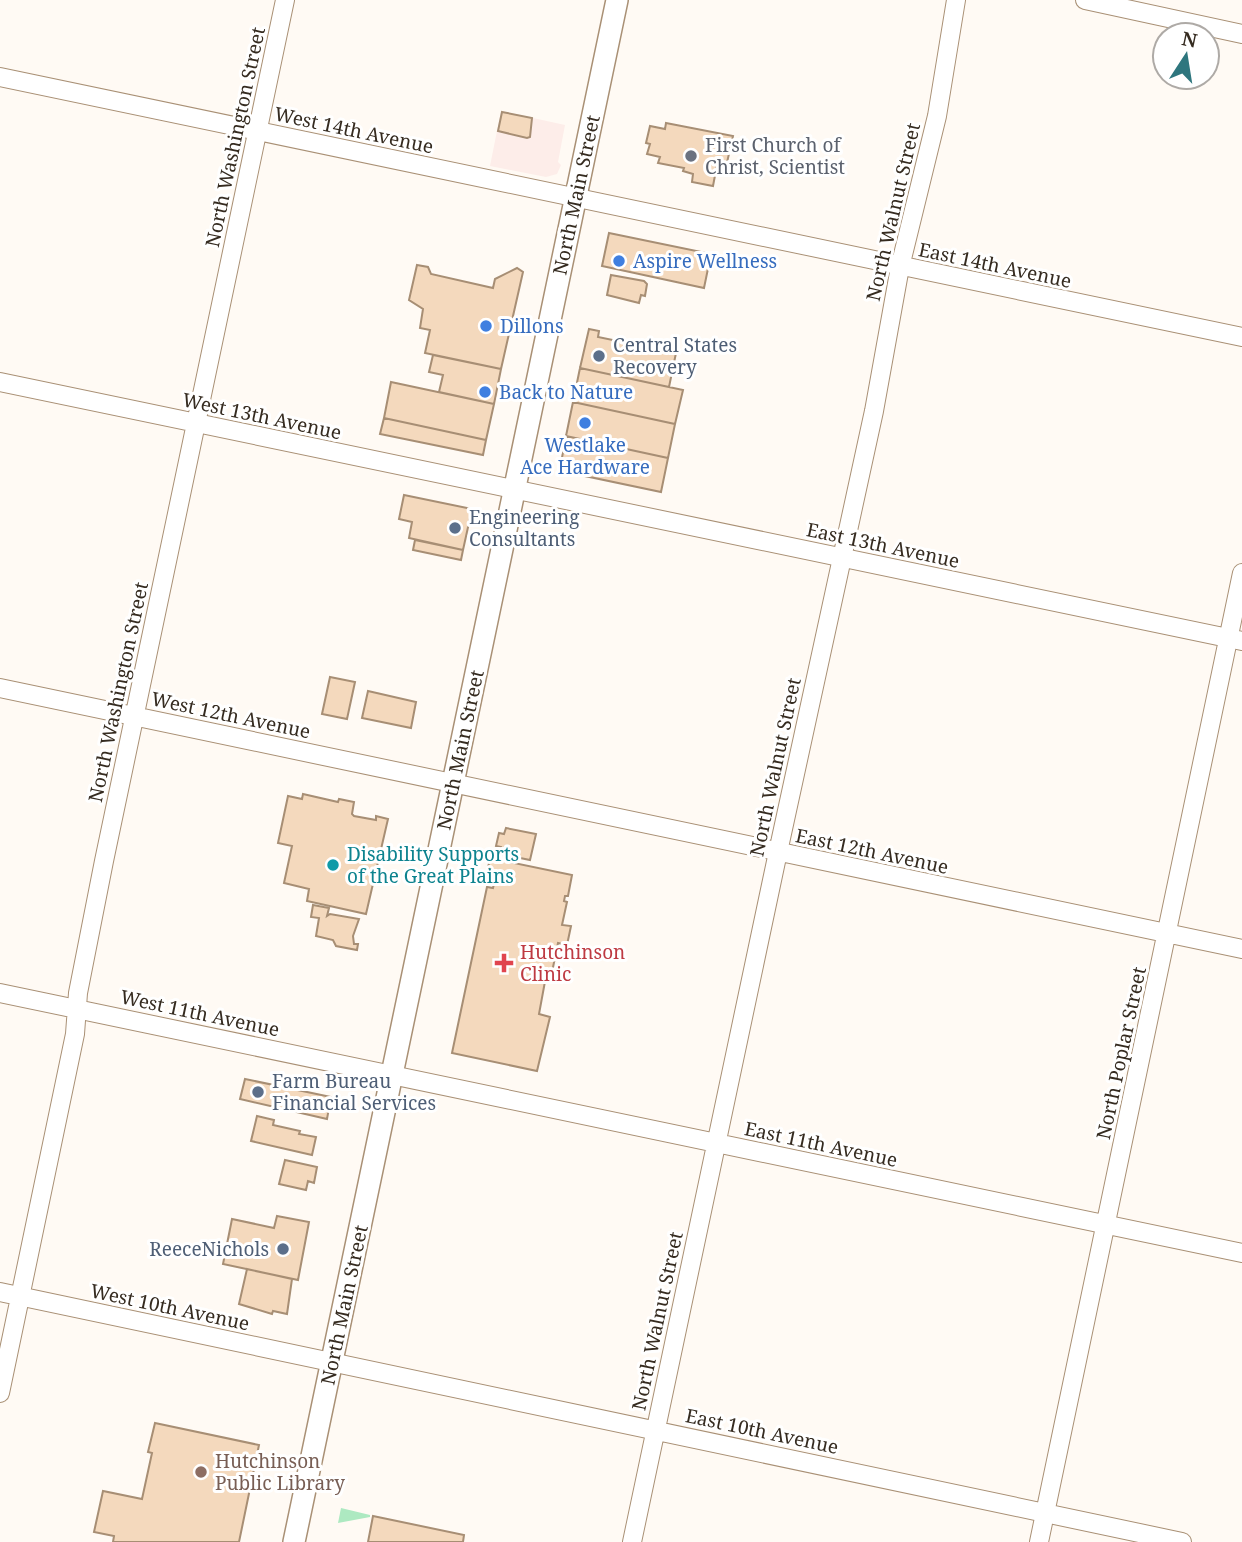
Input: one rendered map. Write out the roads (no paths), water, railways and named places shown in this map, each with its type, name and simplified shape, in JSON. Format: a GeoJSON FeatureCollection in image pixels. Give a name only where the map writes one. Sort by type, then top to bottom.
{"type":"FeatureCollection","features":[{"type":"Feature","properties":{"kind":"main road","name":"North Main Street"},"geometry":{"type":"LineString","coordinates":[[294,1542],[617,0]]}},
{"type":"Feature","properties":{"kind":"street","name":"North Washington Street"},"geometry":{"type":"LineString","coordinates":[[0,1394],[75,1034],[78,993],[134,716],[285,0]]}},
{"type":"Feature","properties":{"kind":"street","name":"North Walnut Street"},"geometry":{"type":"LineString","coordinates":[[632,1542],[874,411],[900,267],[936,120],[956,0]]}},
{"type":"Feature","properties":{"kind":"street"},"geometry":{"type":"LineString","coordinates":[[1085,0],[1242,34]]}},
{"type":"Feature","properties":{"kind":"street","name":"West 14th Avenue"},"geometry":{"type":"LineString","coordinates":[[0,77],[576,197]]}},
{"type":"Feature","properties":{"kind":"street","name":"East 14th Avenue"},"geometry":{"type":"LineString","coordinates":[[576,197],[1242,337]]}},
{"type":"Feature","properties":{"kind":"street","name":"West 13th Avenue"},"geometry":{"type":"LineString","coordinates":[[0,382],[515,490]]}},
{"type":"Feature","properties":{"kind":"street","name":"East 13th Avenue"},"geometry":{"type":"LineString","coordinates":[[515,490],[1236,639]]}},
{"type":"Feature","properties":{"kind":"street","name":"North Poplar Street"},"geometry":{"type":"LineString","coordinates":[[1039,1542],[1167,933],[1236,639],[1242,573]]}},
{"type":"Feature","properties":{"kind":"street","name":"West 12th Avenue"},"geometry":{"type":"LineString","coordinates":[[0,688],[453,783]]}},
{"type":"Feature","properties":{"kind":"street","name":"East 12th Avenue"},"geometry":{"type":"LineString","coordinates":[[453,783],[1242,949]]}},
{"type":"Feature","properties":{"kind":"street","name":"West 11th Avenue"},"geometry":{"type":"LineString","coordinates":[[0,993],[392,1075]]}},
{"type":"Feature","properties":{"kind":"street","name":"East 11th Avenue"},"geometry":{"type":"LineString","coordinates":[[392,1075],[1242,1253]]}},
{"type":"Feature","properties":{"kind":"street","name":"West 10th Avenue"},"geometry":{"type":"LineString","coordinates":[[0,1292],[332,1362]]}},
{"type":"Feature","properties":{"kind":"street","name":"East 10th Avenue"},"geometry":{"type":"LineString","coordinates":[[332,1362],[1182,1542]]}},
{"type":"Feature","properties":{"kind":"place","name":"First Church of Christ, Scientist"},"geometry":{"type":"Point","coordinates":[691,156]}},
{"type":"Feature","properties":{"kind":"place","name":"Aspire Wellness"},"geometry":{"type":"Point","coordinates":[619,261]}},
{"type":"Feature","properties":{"kind":"place","name":"Dillons"},"geometry":{"type":"Point","coordinates":[486,326]}},
{"type":"Feature","properties":{"kind":"place","name":"Central States Recovery"},"geometry":{"type":"Point","coordinates":[599,356]}},
{"type":"Feature","properties":{"kind":"place","name":"Back to Nature"},"geometry":{"type":"Point","coordinates":[485,392]}},
{"type":"Feature","properties":{"kind":"place","name":"Westlake Ace Hardware"},"geometry":{"type":"Point","coordinates":[585,423]}},
{"type":"Feature","properties":{"kind":"place","name":"Engineering Consultants"},"geometry":{"type":"Point","coordinates":[455,528]}},
{"type":"Feature","properties":{"kind":"place","name":"Disability Supports of the Great Plains"},"geometry":{"type":"Point","coordinates":[333,865]}},
{"type":"Feature","properties":{"kind":"place","name":"Hutchinson Clinic"},"geometry":{"type":"Point","coordinates":[504,963]}},
{"type":"Feature","properties":{"kind":"place","name":"Farm Bureau Financial Services"},"geometry":{"type":"Point","coordinates":[258,1092]}},
{"type":"Feature","properties":{"kind":"place","name":"ReeceNichols"},"geometry":{"type":"Point","coordinates":[283,1249]}},
{"type":"Feature","properties":{"kind":"place","name":"Hutchinson Public Library"},"geometry":{"type":"Point","coordinates":[201,1472]}}]}
